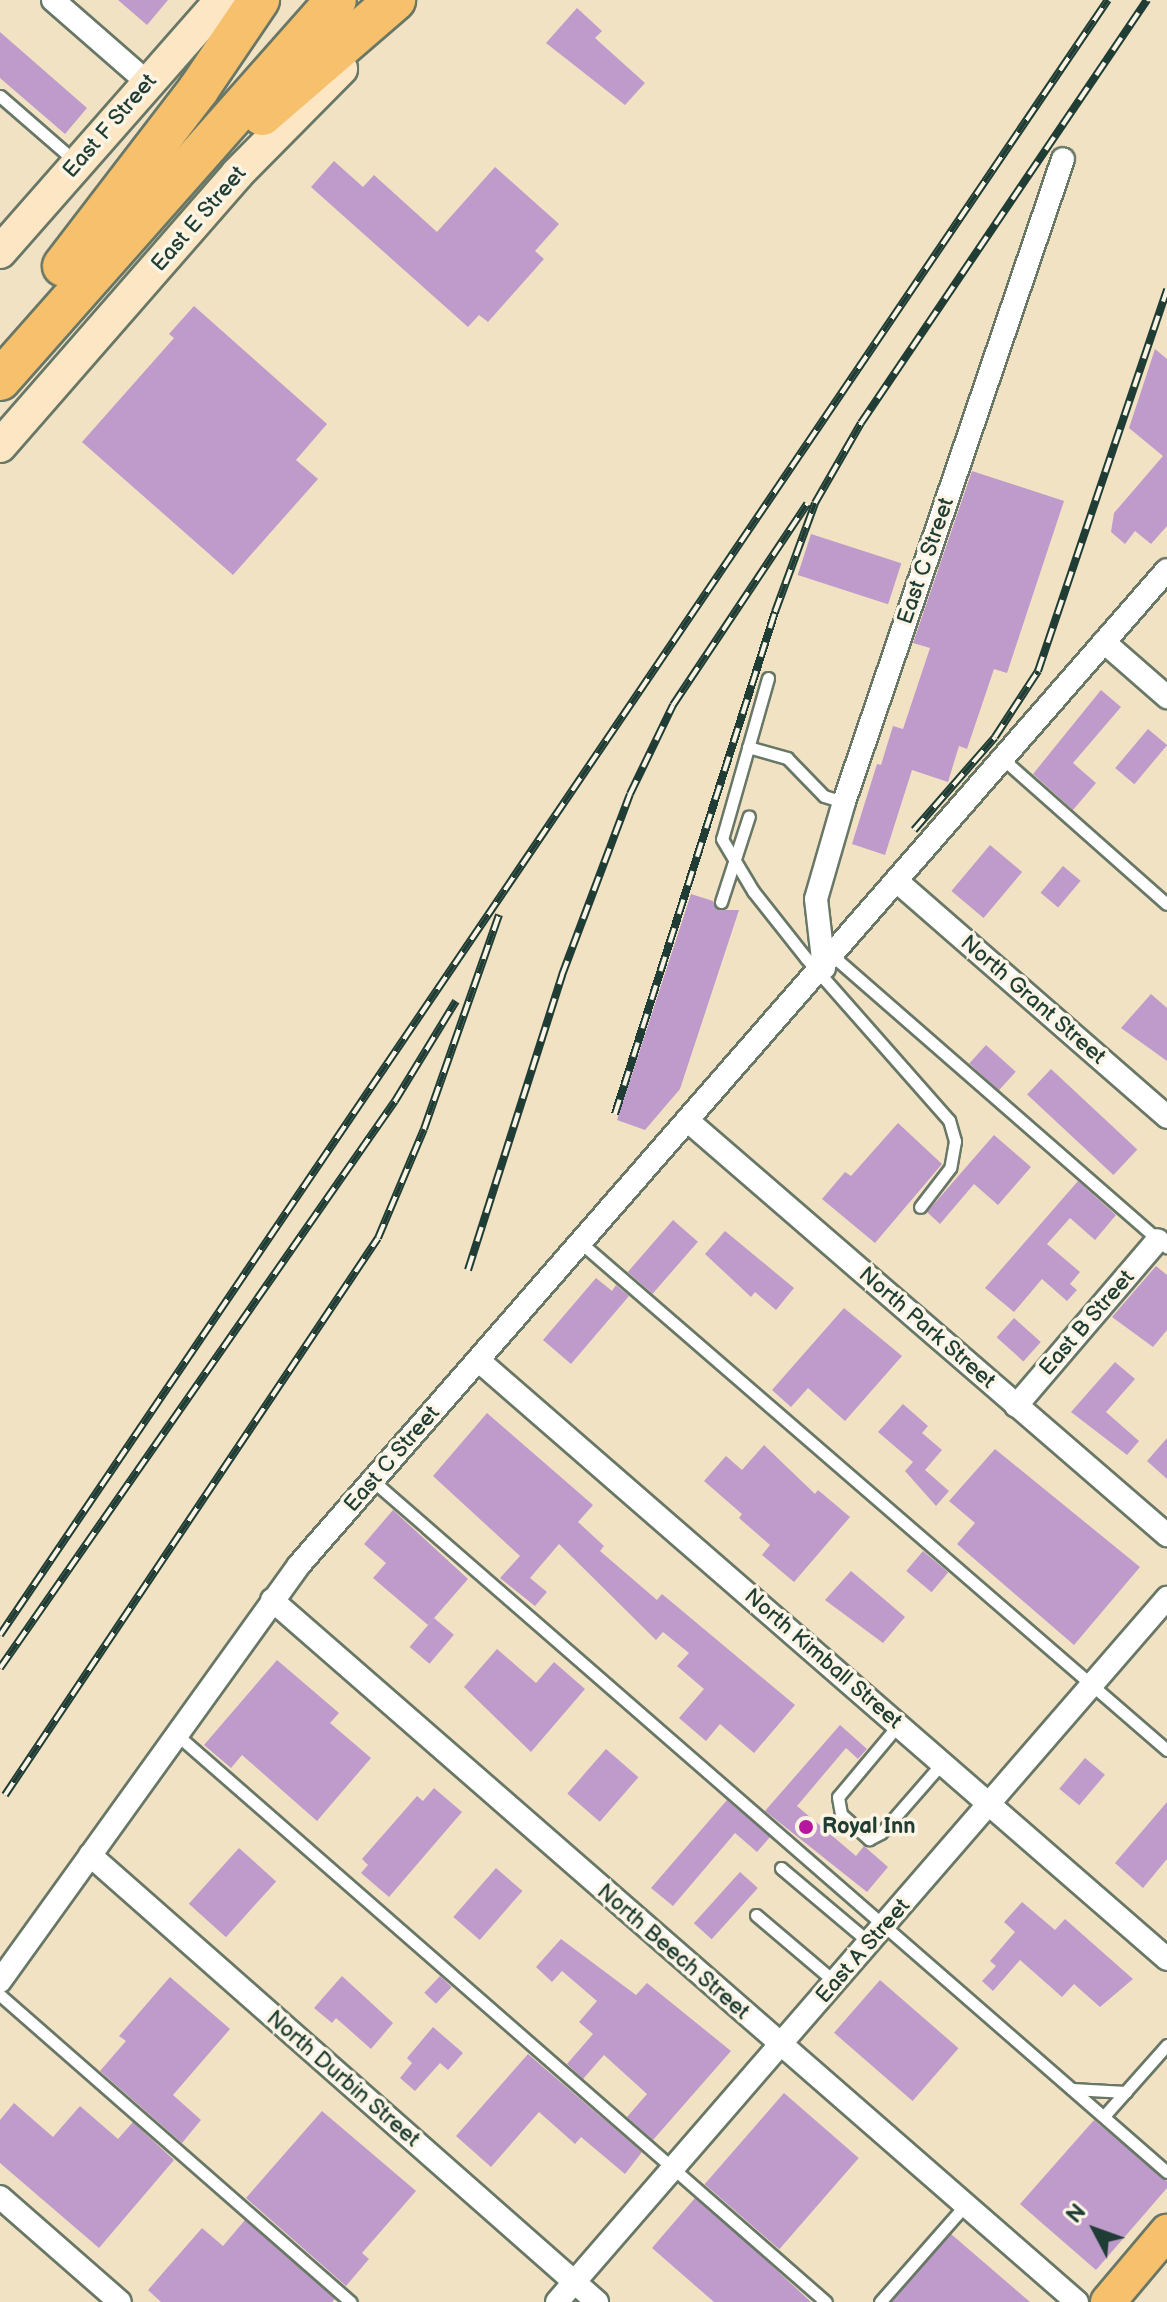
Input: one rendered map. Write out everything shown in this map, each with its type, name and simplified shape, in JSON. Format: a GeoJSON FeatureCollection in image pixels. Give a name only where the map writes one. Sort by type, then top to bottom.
{"type":"FeatureCollection","features":[{"type":"Feature","properties":{"kind":"highway"},"geometry":{"type":"LineString","coordinates":[[0,380],[259,0]]}},
{"type":"Feature","properties":{"kind":"highway"},"geometry":{"type":"LineString","coordinates":[[74,274],[300,0]]}},
{"type":"Feature","properties":{"kind":"highway"},"geometry":{"type":"LineString","coordinates":[[74,274],[336,0]]}},
{"type":"Feature","properties":{"kind":"highway"},"geometry":{"type":"LineString","coordinates":[[0,338],[395,0]]}},
{"type":"Feature","properties":{"kind":"main road","name":"East F Street"},"geometry":{"type":"LineString","coordinates":[[1,248],[221,0]]}},
{"type":"Feature","properties":{"kind":"main road","name":"East E Street"},"geometry":{"type":"LineString","coordinates":[[0,446],[237,174],[409,0]]}},
{"type":"Feature","properties":{"kind":"main road"},"geometry":{"type":"LineString","coordinates":[[1108,2302],[1167,2232]]}},
{"type":"Feature","properties":{"kind":"street"},"geometry":{"type":"LineString","coordinates":[[53,0],[147,82]]}},
{"type":"Feature","properties":{"kind":"street","name":"East C Street"},"geometry":{"type":"LineString","coordinates":[[826,967],[816,899],[844,802],[1063,159]]}},
{"type":"Feature","properties":{"kind":"street","name":"East C Street"},"geometry":{"type":"LineString","coordinates":[[0,1981],[272,1600],[372,1480],[687,1120],[826,967],[1167,570]]}},
{"type":"Feature","properties":{"kind":"street"},"geometry":{"type":"LineString","coordinates":[[1104,642],[1167,697]]}},
{"type":"Feature","properties":{"kind":"street","name":"North Grant Street"},"geometry":{"type":"LineString","coordinates":[[899,883],[1167,1117]]}},
{"type":"Feature","properties":{"kind":"street","name":"North Park Street"},"geometry":{"type":"LineString","coordinates":[[687,1120],[1167,1535]]}},
{"type":"Feature","properties":{"kind":"street","name":"East B Street"},"geometry":{"type":"LineString","coordinates":[[1016,1406],[1163,1244]]}},
{"type":"Feature","properties":{"kind":"street","name":"North Kimball Street"},"geometry":{"type":"LineString","coordinates":[[478,1360],[1167,1959]]}},
{"type":"Feature","properties":{"kind":"street","name":"East A Street"},"geometry":{"type":"LineString","coordinates":[[557,2302],[1167,1598]]}},
{"type":"Feature","properties":{"kind":"street","name":"North Beech Street"},"geometry":{"type":"LineString","coordinates":[[272,1600],[1077,2302]]}},
{"type":"Feature","properties":{"kind":"street","name":"North Durbin Street"},"geometry":{"type":"LineString","coordinates":[[90,1855],[597,2302]]}},
{"type":"Feature","properties":{"kind":"street"},"geometry":{"type":"LineString","coordinates":[[3,2207],[120,2302]]}},
{"type":"Feature","properties":{"kind":"lane"},"geometry":{"type":"LineString","coordinates":[[0,96],[77,163]]}},
{"type":"Feature","properties":{"kind":"lane"},"geometry":{"type":"LineString","coordinates":[[768,678],[723,824],[722,839],[735,862],[826,967],[949,1120],[955,1141],[950,1168],[920,1207]]}},
{"type":"Feature","properties":{"kind":"lane"},"geometry":{"type":"LineString","coordinates":[[748,747],[787,758],[824,796],[844,802]]}},
{"type":"Feature","properties":{"kind":"lane"},"geometry":{"type":"LineString","coordinates":[[1004,760],[1167,904]]}},
{"type":"Feature","properties":{"kind":"lane"},"geometry":{"type":"LineString","coordinates":[[721,902],[749,816]]}},
{"type":"Feature","properties":{"kind":"lane"},"geometry":{"type":"LineString","coordinates":[[826,967],[1163,1244]]}},
{"type":"Feature","properties":{"kind":"lane"},"geometry":{"type":"LineString","coordinates":[[581,1243],[1167,1750]]}},
{"type":"Feature","properties":{"kind":"lane"},"geometry":{"type":"LineString","coordinates":[[372,1480],[877,1935]]}},
{"type":"Feature","properties":{"kind":"lane"},"geometry":{"type":"LineString","coordinates":[[899,1724],[838,1797],[841,1814],[869,1839],[881,1833],[943,1762]]}},
{"type":"Feature","properties":{"kind":"lane"},"geometry":{"type":"LineString","coordinates":[[175,1734],[675,2165],[826,2302]]}},
{"type":"Feature","properties":{"kind":"lane"},"geometry":{"type":"LineString","coordinates":[[781,1868],[877,1935],[1072,2089],[1167,2172]]}},
{"type":"Feature","properties":{"kind":"lane"},"geometry":{"type":"LineString","coordinates":[[756,1915],[835,1983]]}},
{"type":"Feature","properties":{"kind":"lane"},"geometry":{"type":"LineString","coordinates":[[0,1995],[351,2302]]}},
{"type":"Feature","properties":{"kind":"lane"},"geometry":{"type":"LineString","coordinates":[[1104,2116],[1167,2045]]}},
{"type":"Feature","properties":{"kind":"lane"},"geometry":{"type":"LineString","coordinates":[[1072,2089],[1126,2092]]}},
{"type":"Feature","properties":{"kind":"lane"},"geometry":{"type":"LineString","coordinates":[[880,2302],[966,2204]]}},
{"type":"Feature","properties":{"kind":"building"},"geometry":{"type":"Polygon","coordinates":[[[118,0],[168,0],[147,25],[118,0]]]}},
{"type":"Feature","properties":{"kind":"building"},"geometry":{"type":"Polygon","coordinates":[[[577,8],[602,31],[595,38],[645,83],[625,105],[546,43],[577,8]]]}},
{"type":"Feature","properties":{"kind":"building"},"geometry":{"type":"Polygon","coordinates":[[[0,32],[87,108],[65,134],[0,78],[0,32]]]}},
{"type":"Feature","properties":{"kind":"building"},"geometry":{"type":"Polygon","coordinates":[[[334,161],[363,187],[374,175],[437,232],[495,167],[559,224],[535,251],[544,259],[488,322],[479,315],[468,327],[311,187],[334,161]]]}},
{"type":"Feature","properties":{"kind":"building"},"geometry":{"type":"Polygon","coordinates":[[[194,306],[327,424],[296,460],[318,479],[233,575],[82,442],[174,338],[169,334],[194,306]]]}},
{"type":"Feature","properties":{"kind":"building"},"geometry":{"type":"Polygon","coordinates":[[[1155,349],[1167,359],[1167,526],[1151,544],[1135,531],[1125,544],[1111,532],[1114,513],[1163,456],[1129,428],[1155,349]]]}},
{"type":"Feature","properties":{"kind":"building"},"geometry":{"type":"Polygon","coordinates":[[[972,471],[1064,501],[1007,673],[994,669],[967,749],[959,746],[948,782],[912,770],[885,855],[852,844],[877,764],[881,765],[893,726],[903,729],[930,648],[913,643],[972,471]]]}},
{"type":"Feature","properties":{"kind":"building"},"geometry":{"type":"Polygon","coordinates":[[[811,534],[901,563],[888,604],[798,575],[811,534]]]}},
{"type":"Feature","properties":{"kind":"building"},"geometry":{"type":"Polygon","coordinates":[[[1101,690],[1121,707],[1073,763],[1096,783],[1073,810],[1033,774],[1101,690]]]}},
{"type":"Feature","properties":{"kind":"building"},"geometry":{"type":"Polygon","coordinates":[[[1148,729],[1167,745],[1134,784],[1115,768],[1148,729]]]}},
{"type":"Feature","properties":{"kind":"building"},"geometry":{"type":"Polygon","coordinates":[[[990,845],[1022,872],[984,918],[951,891],[990,845]]]}},
{"type":"Feature","properties":{"kind":"building"},"geometry":{"type":"Polygon","coordinates":[[[1063,866],[1081,881],[1058,908],[1041,893],[1063,866]]]}},
{"type":"Feature","properties":{"kind":"building"},"geometry":{"type":"Polygon","coordinates":[[[691,894],[713,901],[718,910],[739,910],[680,1089],[645,1130],[617,1120],[691,894]]]}},
{"type":"Feature","properties":{"kind":"building"},"geometry":{"type":"Polygon","coordinates":[[[1151,994],[1167,1008],[1167,1061],[1121,1028],[1151,994]]]}},
{"type":"Feature","properties":{"kind":"building"},"geometry":{"type":"Polygon","coordinates":[[[986,1045],[1016,1072],[999,1090],[969,1064],[986,1045]]]}},
{"type":"Feature","properties":{"kind":"building"},"geometry":{"type":"Polygon","coordinates":[[[1051,1069],[1137,1149],[1113,1175],[1027,1095],[1051,1069]]]}},
{"type":"Feature","properties":{"kind":"building"},"geometry":{"type":"Polygon","coordinates":[[[898,1123],[942,1164],[875,1243],[822,1199],[845,1172],[851,1176],[898,1123]]]}},
{"type":"Feature","properties":{"kind":"building"},"geometry":{"type":"Polygon","coordinates":[[[994,1135],[1031,1167],[998,1205],[974,1184],[940,1224],[927,1212],[994,1135]]]}},
{"type":"Feature","properties":{"kind":"building"},"geometry":{"type":"Polygon","coordinates":[[[1078,1181],[1116,1215],[1095,1240],[1070,1218],[1047,1244],[1080,1272],[1070,1284],[1077,1290],[1067,1301],[1042,1279],[1014,1312],[985,1288],[1078,1181]]]}},
{"type":"Feature","properties":{"kind":"building"},"geometry":{"type":"Polygon","coordinates":[[[673,1220],[698,1242],[653,1294],[628,1272],[673,1220]]]}},
{"type":"Feature","properties":{"kind":"building"},"geometry":{"type":"Polygon","coordinates":[[[725,1231],[794,1288],[776,1310],[755,1292],[751,1297],[705,1254],[725,1231]]]}},
{"type":"Feature","properties":{"kind":"building"},"geometry":{"type":"Polygon","coordinates":[[[1156,1266],[1167,1275],[1167,1330],[1153,1347],[1112,1317],[1156,1266]]]}},
{"type":"Feature","properties":{"kind":"building"},"geometry":{"type":"Polygon","coordinates":[[[596,1278],[612,1291],[616,1285],[629,1296],[571,1364],[543,1340],[596,1278]]]}},
{"type":"Feature","properties":{"kind":"building"},"geometry":{"type":"Polygon","coordinates":[[[844,1308],[902,1356],[845,1421],[808,1388],[791,1407],[772,1390],[844,1308]]]}},
{"type":"Feature","properties":{"kind":"building"},"geometry":{"type":"Polygon","coordinates":[[[1014,1318],[1041,1342],[1023,1361],[997,1337],[1014,1318]]]}},
{"type":"Feature","properties":{"kind":"building"},"geometry":{"type":"Polygon","coordinates":[[[1115,1362],[1135,1379],[1106,1412],[1139,1441],[1127,1455],[1071,1412],[1115,1362]]]}},
{"type":"Feature","properties":{"kind":"building"},"geometry":{"type":"Polygon","coordinates":[[[903,1404],[928,1426],[922,1433],[942,1450],[925,1470],[949,1491],[936,1506],[905,1471],[913,1462],[878,1432],[903,1404]]]}},
{"type":"Feature","properties":{"kind":"building"},"geometry":{"type":"Polygon","coordinates":[[[487,1413],[593,1505],[578,1522],[604,1546],[600,1551],[657,1600],[662,1594],[795,1705],[754,1753],[720,1724],[706,1741],[679,1718],[704,1689],[677,1666],[689,1653],[663,1632],[656,1640],[559,1544],[530,1578],[547,1592],[535,1606],[500,1578],[520,1556],[433,1476],[487,1413]]]}},
{"type":"Feature","properties":{"kind":"building"},"geometry":{"type":"Polygon","coordinates":[[[1167,1438],[1167,1479],[1147,1461],[1167,1438]]]}},
{"type":"Feature","properties":{"kind":"building"},"geometry":{"type":"Polygon","coordinates":[[[764,1445],[815,1494],[818,1490],[850,1517],[794,1582],[762,1555],[770,1545],[739,1518],[742,1514],[704,1481],[726,1456],[742,1470],[764,1445]]]}},
{"type":"Feature","properties":{"kind":"building"},"geometry":{"type":"Polygon","coordinates":[[[995,1449],[1140,1567],[1074,1645],[957,1544],[975,1523],[949,1501],[995,1449]]]}},
{"type":"Feature","properties":{"kind":"building"},"geometry":{"type":"Polygon","coordinates":[[[393,1510],[468,1579],[428,1625],[373,1578],[386,1563],[364,1544],[393,1510]]]}},
{"type":"Feature","properties":{"kind":"building"},"geometry":{"type":"Polygon","coordinates":[[[923,1551],[948,1572],[932,1592],[906,1571],[923,1551]]]}},
{"type":"Feature","properties":{"kind":"building"},"geometry":{"type":"Polygon","coordinates":[[[851,1571],[905,1617],[883,1643],[825,1600],[851,1571]]]}},
{"type":"Feature","properties":{"kind":"building"},"geometry":{"type":"Polygon","coordinates":[[[434,1618],[454,1635],[429,1664],[410,1647],[434,1618]]]}},
{"type":"Feature","properties":{"kind":"building"},"geometry":{"type":"Polygon","coordinates":[[[497,1649],[536,1683],[554,1662],[585,1689],[531,1752],[464,1687],[497,1649]]]}},
{"type":"Feature","properties":{"kind":"building"},"geometry":{"type":"Polygon","coordinates":[[[277,1660],[339,1713],[330,1723],[371,1758],[317,1821],[242,1755],[231,1768],[204,1745],[277,1660]]]}},
{"type":"Feature","properties":{"kind":"building","name":"Royal Inn"},"geometry":{"type":"Polygon","coordinates":[[[840,1725],[867,1749],[858,1759],[846,1748],[797,1806],[856,1856],[864,1846],[888,1867],[867,1892],[765,1811],[840,1725]]]}},
{"type":"Feature","properties":{"kind":"building"},"geometry":{"type":"Polygon","coordinates":[[[606,1749],[638,1777],[600,1822],[567,1794],[606,1749]]]}},
{"type":"Feature","properties":{"kind":"building"},"geometry":{"type":"Polygon","coordinates":[[[1085,1758],[1105,1775],[1079,1805],[1059,1789],[1085,1758]]]}},
{"type":"Feature","properties":{"kind":"building"},"geometry":{"type":"Polygon","coordinates":[[[434,1788],[462,1812],[389,1897],[361,1873],[368,1865],[362,1859],[417,1796],[423,1801],[434,1788]]]}},
{"type":"Feature","properties":{"kind":"building"},"geometry":{"type":"Polygon","coordinates":[[[727,1800],[770,1837],[757,1852],[735,1833],[673,1906],[651,1888],[727,1800]]]}},
{"type":"Feature","properties":{"kind":"building"},"geometry":{"type":"Polygon","coordinates":[[[1167,1802],[1167,1859],[1143,1888],[1115,1863],[1167,1802]]]}},
{"type":"Feature","properties":{"kind":"building"},"geometry":{"type":"Polygon","coordinates":[[[239,1848],[276,1881],[226,1937],[189,1904],[239,1848]]]}},
{"type":"Feature","properties":{"kind":"building"},"geometry":{"type":"Polygon","coordinates":[[[496,1868],[522,1891],[480,1940],[453,1917],[496,1868]]]}},
{"type":"Feature","properties":{"kind":"building"},"geometry":{"type":"Polygon","coordinates":[[[740,1872],[758,1888],[712,1939],[694,1923],[740,1872]]]}},
{"type":"Feature","properties":{"kind":"building"},"geometry":{"type":"Polygon","coordinates":[[[1022,1902],[1055,1930],[1065,1919],[1133,1979],[1100,2007],[1074,1984],[1062,1997],[1020,1960],[993,1991],[982,1981],[996,1966],[990,1961],[1015,1932],[1004,1922],[1022,1902]]]}},
{"type":"Feature","properties":{"kind":"building"},"geometry":{"type":"Polygon","coordinates":[[[561,1939],[636,1995],[647,1983],[731,2051],[653,2140],[627,2117],[647,2094],[604,2055],[583,2079],[567,2064],[593,2034],[579,2022],[597,2001],[562,1971],[552,1982],[536,1967],[561,1939]]]}},
{"type":"Feature","properties":{"kind":"building"},"geometry":{"type":"Polygon","coordinates":[[[342,1976],[393,2023],[371,2049],[336,2018],[332,2023],[314,2008],[342,1976]]]}},
{"type":"Feature","properties":{"kind":"building"},"geometry":{"type":"Polygon","coordinates":[[[440,1976],[452,1987],[436,2004],[424,1993],[440,1976]]]}},
{"type":"Feature","properties":{"kind":"building"},"geometry":{"type":"Polygon","coordinates":[[[170,1977],[230,2029],[173,2095],[201,2120],[182,2143],[100,2071],[126,2041],[119,2036],[170,1977]]]}},
{"type":"Feature","properties":{"kind":"building"},"geometry":{"type":"Polygon","coordinates":[[[880,1980],[958,2048],[913,2101],[834,2033],[880,1980]]]}},
{"type":"Feature","properties":{"kind":"building"},"geometry":{"type":"Polygon","coordinates":[[[433,2027],[463,2053],[448,2070],[440,2063],[415,2091],[400,2078],[412,2063],[407,2058],[433,2027]]]}},
{"type":"Feature","properties":{"kind":"building"},"geometry":{"type":"Polygon","coordinates":[[[528,2054],[642,2152],[625,2174],[581,2137],[575,2144],[539,2112],[491,2167],[456,2136],[528,2054]]]}},
{"type":"Feature","properties":{"kind":"building"},"geometry":{"type":"Polygon","coordinates":[[[784,2093],[859,2158],[779,2249],[705,2184],[784,2093]]]}},
{"type":"Feature","properties":{"kind":"building"},"geometry":{"type":"Polygon","coordinates":[[[14,2103],[53,2137],[80,2106],[118,2139],[133,2122],[174,2160],[99,2248],[0,2163],[0,2120],[14,2103]]]}},
{"type":"Feature","properties":{"kind":"building"},"geometry":{"type":"Polygon","coordinates":[[[322,2111],[416,2191],[362,2253],[369,2259],[346,2286],[246,2198],[322,2111]]]}},
{"type":"Feature","properties":{"kind":"building"},"geometry":{"type":"Polygon","coordinates":[[[1094,2120],[1167,2181],[1167,2188],[1096,2270],[1020,2204],[1094,2120]]]}},
{"type":"Feature","properties":{"kind":"building"},"geometry":{"type":"Polygon","coordinates":[[[695,2198],[811,2302],[714,2302],[652,2248],[695,2198]]]}},
{"type":"Feature","properties":{"kind":"building"},"geometry":{"type":"Polygon","coordinates":[[[245,2220],[335,2299],[332,2302],[161,2302],[148,2290],[202,2228],[223,2246],[245,2220]]]}},
{"type":"Feature","properties":{"kind":"building"},"geometry":{"type":"Polygon","coordinates":[[[951,2234],[1030,2302],[891,2302],[951,2234]]]}},
{"type":"Feature","properties":{"kind":"railway"},"geometry":{"type":"LineString","coordinates":[[0,1635],[1108,0]]}},
{"type":"Feature","properties":{"kind":"railway"},"geometry":{"type":"LineString","coordinates":[[615,1114],[775,612],[815,503],[861,423],[1147,0]]}},
{"type":"Feature","properties":{"kind":"railway"},"geometry":{"type":"LineString","coordinates":[[914,830],[995,737],[1038,671],[1167,289]]}},
{"type":"Feature","properties":{"kind":"railway"},"geometry":{"type":"LineString","coordinates":[[468,1270],[562,975],[630,794],[673,705],[807,504]]}},
{"type":"Feature","properties":{"kind":"railway"},"geometry":{"type":"LineString","coordinates":[[5,1795],[378,1238],[424,1129],[499,915]]}},
{"type":"Feature","properties":{"kind":"railway"},"geometry":{"type":"LineString","coordinates":[[0,1668],[395,1101],[456,1001]]}},
{"type":"Feature","properties":{"kind":"place","name":"Royal Inn"},"geometry":{"type":"Point","coordinates":[806,1827]}}]}
